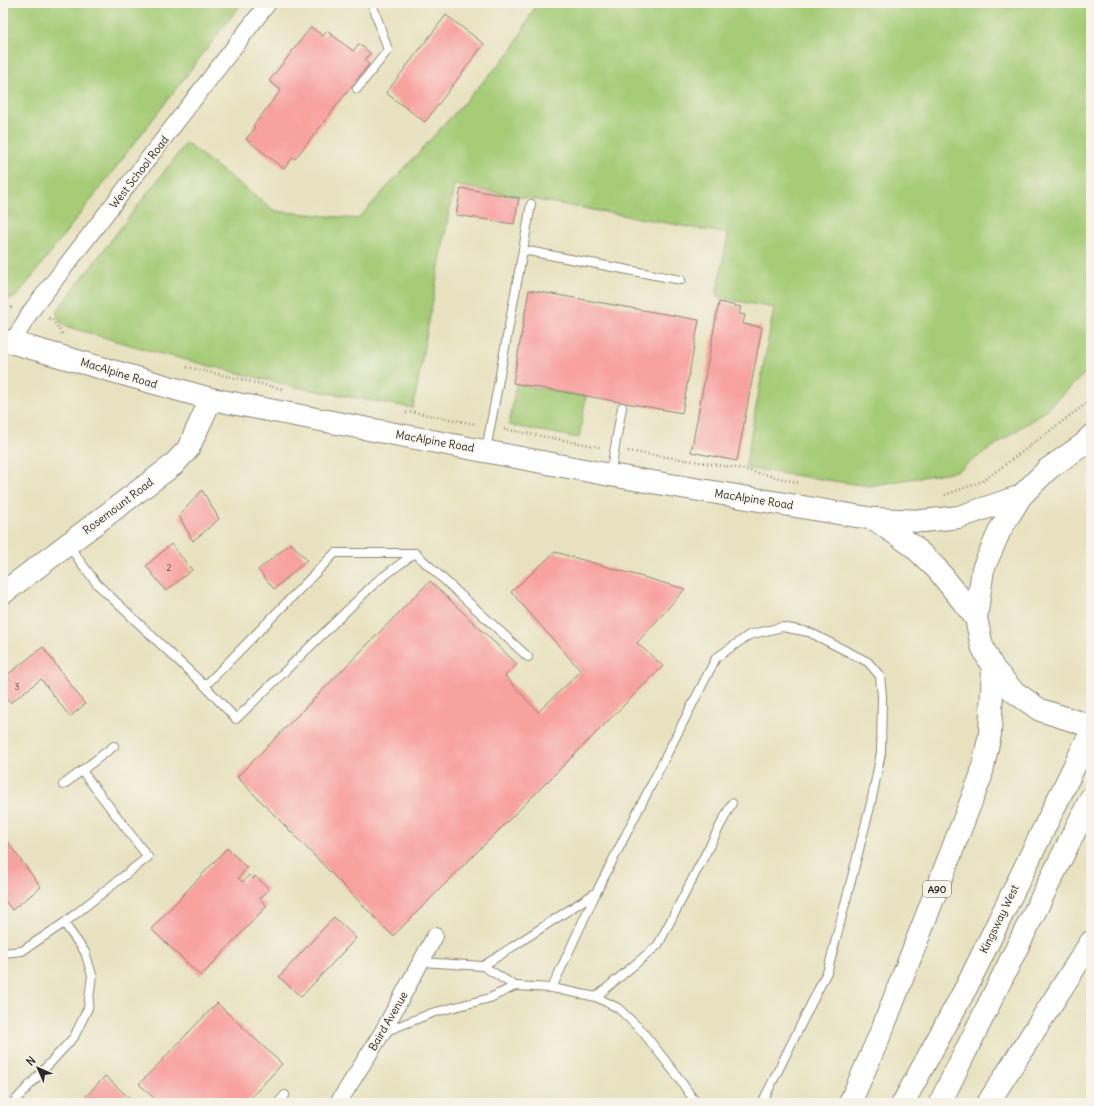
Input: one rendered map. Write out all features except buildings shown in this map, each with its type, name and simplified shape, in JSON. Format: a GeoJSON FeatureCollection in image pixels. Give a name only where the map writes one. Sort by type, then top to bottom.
{"type":"FeatureCollection","features":[{"type":"Feature","properties":{"kind":"main road","name":"MacAlpine Road"},"geometry":{"type":"LineString","coordinates":[[8,341],[211,399],[610,475],[874,519],[923,521],[959,517],[1022,496]]}},
{"type":"Feature","properties":{"kind":"main road","name":"Rosemount Road"},"geometry":{"type":"LineString","coordinates":[[3,593],[173,465],[188,449],[211,399]]}},
{"type":"Feature","properties":{"kind":"main road"},"geometry":{"type":"LineString","coordinates":[[1089,441],[1048,469],[1022,496],[1000,530],[983,569],[976,618],[982,646],[993,668],[1013,691],[1040,710],[1091,726]]}},
{"type":"Feature","properties":{"kind":"main road","name":"MacAlpine Road"},"geometry":{"type":"LineString","coordinates":[[874,519],[913,546],[936,569],[976,618]]}},
{"type":"Feature","properties":{"kind":"main road","name":"A90"},"geometry":{"type":"LineString","coordinates":[[850,1103],[882,1030],[981,776],[990,734],[993,668]]}},
{"type":"Feature","properties":{"kind":"main road","name":"Kingsway West"},"geometry":{"type":"LineString","coordinates":[[903,1103],[967,986],[1091,732]]}},
{"type":"Feature","properties":{"kind":"main road"},"geometry":{"type":"LineString","coordinates":[[940,1103],[1091,798]]}},
{"type":"Feature","properties":{"kind":"main road"},"geometry":{"type":"LineString","coordinates":[[988,1103],[1091,942]]}},
{"type":"Feature","properties":{"kind":"street","name":"West School Road"},"geometry":{"type":"LineString","coordinates":[[8,341],[268,3]]}},
{"type":"Feature","properties":{"kind":"street","name":"Baird Avenue"},"geometry":{"type":"LineString","coordinates":[[338,1103],[382,1033],[435,936]]}},
{"type":"Feature","properties":{"kind":"lane"},"geometry":{"type":"LineString","coordinates":[[357,89],[388,50],[372,3]]}},
{"type":"Feature","properties":{"kind":"lane"},"geometry":{"type":"LineString","coordinates":[[486,451],[531,204]]}},
{"type":"Feature","properties":{"kind":"lane"},"geometry":{"type":"LineString","coordinates":[[522,250],[681,280]]}},
{"type":"Feature","properties":{"kind":"lane"},"geometry":{"type":"LineString","coordinates":[[610,475],[622,407]]}},
{"type":"Feature","properties":{"kind":"lane"},"geometry":{"type":"LineString","coordinates":[[67,544],[97,584],[204,686],[236,720],[376,582],[415,553]]}},
{"type":"Feature","properties":{"kind":"lane"},"geometry":{"type":"LineString","coordinates":[[204,686],[336,553],[415,553],[528,657]]}},
{"type":"Feature","properties":{"kind":"lane"},"geometry":{"type":"LineString","coordinates":[[552,988],[596,892],[716,658],[749,635],[782,627],[809,632],[868,662],[880,676],[882,696],[881,753],[871,803],[828,970],[762,1103]]}},
{"type":"Feature","properties":{"kind":"lane"},"geometry":{"type":"LineString","coordinates":[[63,785],[114,746]]}},
{"type":"Feature","properties":{"kind":"lane"},"geometry":{"type":"LineString","coordinates":[[3,953],[22,951],[64,923],[148,857],[82,770]]}},
{"type":"Feature","properties":{"kind":"lane"},"geometry":{"type":"LineString","coordinates":[[596,997],[658,945],[732,803]]}},
{"type":"Feature","properties":{"kind":"lane"},"geometry":{"type":"LineString","coordinates":[[483,966],[596,892]]}},
{"type":"Feature","properties":{"kind":"lane"},"geometry":{"type":"LineString","coordinates":[[13,1103],[74,1038],[88,1008],[92,975],[85,952],[64,923]]}},
{"type":"Feature","properties":{"kind":"lane"},"geometry":{"type":"LineString","coordinates":[[422,962],[483,966],[515,986]]}},
{"type":"Feature","properties":{"kind":"lane"},"geometry":{"type":"LineString","coordinates":[[382,1033],[432,1013],[490,998],[515,986],[552,988],[596,997],[618,1008],[642,1031],[675,1073],[696,1103]]}},
{"type":"Feature","properties":{"kind":"lane"},"geometry":{"type":"LineString","coordinates":[[278,1103],[285,1095]]}},
{"type":"Feature","properties":{"kind":"path"},"geometry":{"type":"LineString","coordinates":[[3,308],[6,307],[31,311],[52,319],[62,334],[70,336]]}},
{"type":"Feature","properties":{"kind":"path"},"geometry":{"type":"LineString","coordinates":[[181,366],[287,389]]}},
{"type":"Feature","properties":{"kind":"path"},"geometry":{"type":"LineString","coordinates":[[941,497],[983,481],[1091,400]]}},
{"type":"Feature","properties":{"kind":"path"},"geometry":{"type":"LineString","coordinates":[[404,413],[412,412],[615,449],[738,468],[805,484]]}},
{"type":"Feature","properties":{"kind":"green space"},"geometry":{"type":"Polygon","coordinates":[[[3,3],[242,3],[17,296],[3,301],[3,3]]]}},
{"type":"Feature","properties":{"kind":"green space"},"geometry":{"type":"Polygon","coordinates":[[[537,3],[1091,3],[1091,368],[1041,414],[957,471],[869,486],[745,468],[774,308],[716,297],[728,234],[454,185],[413,408],[295,387],[154,352],[62,325],[56,312],[186,143],[275,211],[358,219],[512,50],[537,3]]]}},
{"type":"Feature","properties":{"kind":"green space"},"geometry":{"type":"Polygon","coordinates":[[[516,384],[586,396],[579,438],[509,425],[516,384]]]}}]}
